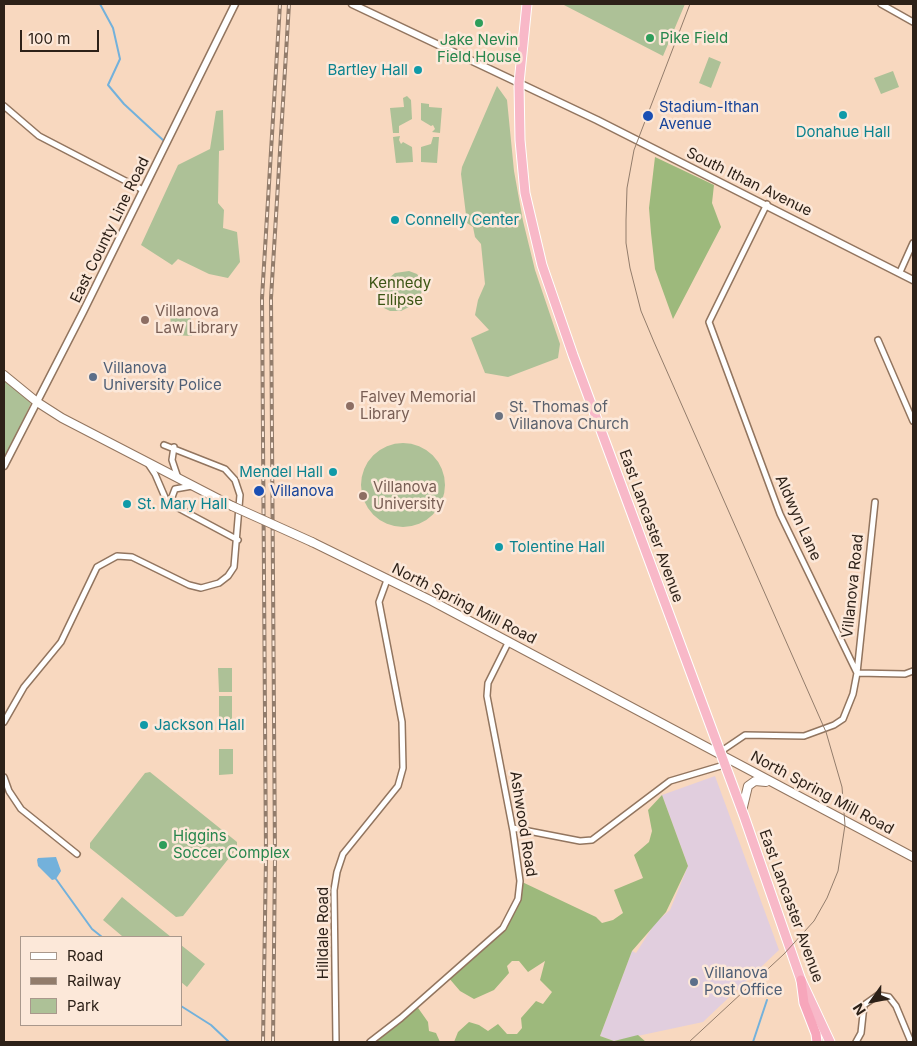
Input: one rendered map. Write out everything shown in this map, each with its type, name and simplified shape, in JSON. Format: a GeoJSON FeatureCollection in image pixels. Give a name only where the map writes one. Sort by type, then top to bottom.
{"type":"FeatureCollection","features":[{"type":"Feature","properties":{"kind":"highway","name":"East Lancaster Avenue"},"geometry":{"type":"LineString","coordinates":[[527,4],[519,83],[520,140],[525,193],[546,279],[719,753],[742,811],[801,980],[830,1042]]}},
{"type":"Feature","properties":{"kind":"highway"},"geometry":{"type":"LineString","coordinates":[[801,980],[804,1003],[816,1034],[817,1042]]}},
{"type":"Feature","properties":{"kind":"main road","name":"North Spring Mill Road"},"geometry":{"type":"LineString","coordinates":[[4,375],[37,402],[144,462],[232,506],[432,600],[913,857]]}},
{"type":"Feature","properties":{"kind":"main road"},"geometry":{"type":"LineString","coordinates":[[742,811],[748,786],[755,781],[772,783]]}},
{"type":"Feature","properties":{"kind":"street","name":"East County Line Road"},"geometry":{"type":"LineString","coordinates":[[4,466],[235,4]]}},
{"type":"Feature","properties":{"kind":"street","name":"South Ithan Avenue"},"geometry":{"type":"LineString","coordinates":[[352,4],[767,204],[913,280]]}},
{"type":"Feature","properties":{"kind":"street"},"geometry":{"type":"LineString","coordinates":[[881,4],[891,6],[913,22]]}},
{"type":"Feature","properties":{"kind":"street"},"geometry":{"type":"LineString","coordinates":[[4,106],[39,136],[143,190]]}},
{"type":"Feature","properties":{"kind":"street","name":"Aldwyn Lane"},"geometry":{"type":"LineString","coordinates":[[767,204],[709,322],[780,514],[857,673]]}},
{"type":"Feature","properties":{"kind":"street"},"geometry":{"type":"LineString","coordinates":[[900,272],[913,243]]}},
{"type":"Feature","properties":{"kind":"street"},"geometry":{"type":"LineString","coordinates":[[878,340],[912,413],[913,420]]}},
{"type":"Feature","properties":{"kind":"street"},"geometry":{"type":"LineString","coordinates":[[4,722],[24,687],[61,642],[98,567],[117,556],[132,557],[189,585],[200,588],[219,582],[228,576],[234,567],[238,540],[240,495],[235,480],[225,469],[174,447],[164,445]]}},
{"type":"Feature","properties":{"kind":"street"},"geometry":{"type":"LineString","coordinates":[[174,447],[172,460],[178,479]]}},
{"type":"Feature","properties":{"kind":"street"},"geometry":{"type":"LineString","coordinates":[[144,462],[155,474],[167,502],[175,508],[238,540]]}},
{"type":"Feature","properties":{"kind":"street"},"geometry":{"type":"LineString","coordinates":[[175,508],[172,497],[175,489],[192,486]]}},
{"type":"Feature","properties":{"kind":"street","name":"Villanova Road"},"geometry":{"type":"LineString","coordinates":[[857,673],[875,502]]}},
{"type":"Feature","properties":{"kind":"street","name":"Hilldale Road"},"geometry":{"type":"LineString","coordinates":[[336,1042],[334,890],[337,872],[343,854],[398,786],[403,768],[402,722],[378,602],[388,580]]}},
{"type":"Feature","properties":{"kind":"street","name":"Ashwood Road"},"geometry":{"type":"LineString","coordinates":[[370,1042],[402,1018],[503,928],[518,899],[520,881],[513,828],[487,696],[488,683],[509,641]]}},
{"type":"Feature","properties":{"kind":"street"},"geometry":{"type":"LineString","coordinates":[[719,753],[745,735],[804,736],[840,721],[853,694],[857,673],[905,674],[913,671]]}},
{"type":"Feature","properties":{"kind":"street"},"geometry":{"type":"LineString","coordinates":[[513,828],[580,841],[592,840],[670,781],[724,765]]}},
{"type":"Feature","properties":{"kind":"street"},"geometry":{"type":"LineString","coordinates":[[4,778],[9,791],[21,809],[77,854]]}},
{"type":"Feature","properties":{"kind":"street"},"geometry":{"type":"LineString","coordinates":[[856,1042],[860,1035],[864,1005],[878,995],[888,997],[896,1006],[911,1042]]}},
{"type":"Feature","properties":{"kind":"shaded area"},"geometry":{"type":"Polygon","coordinates":[[[715,776],[779,950],[703,1022],[614,1041],[600,1036],[632,951],[636,953],[655,923],[670,910],[688,866],[662,795],[715,776]]]}},
{"type":"Feature","properties":{"kind":"green space","name":"Pike Field"},"geometry":{"type":"Polygon","coordinates":[[[562,4],[685,4],[663,56],[562,4]]]}},
{"type":"Feature","properties":{"kind":"green space"},"geometry":{"type":"Polygon","coordinates":[[[709,57],[721,62],[711,88],[699,83],[709,57]]]}},
{"type":"Feature","properties":{"kind":"green space"},"geometry":{"type":"Polygon","coordinates":[[[893,71],[899,87],[881,94],[874,78],[893,71]]]}},
{"type":"Feature","properties":{"kind":"green space"},"geometry":{"type":"Polygon","coordinates":[[[497,86],[507,100],[514,171],[523,221],[535,270],[560,344],[558,358],[508,377],[485,373],[471,338],[489,330],[475,315],[478,300],[485,284],[481,244],[475,237],[473,227],[467,223],[461,174],[462,167],[497,86]]]}},
{"type":"Feature","properties":{"kind":"green space"},"geometry":{"type":"Polygon","coordinates":[[[407,96],[411,100],[412,119],[399,126],[399,133],[393,133],[390,108],[404,107],[403,98],[407,96]]]}},
{"type":"Feature","properties":{"kind":"green space"},"geometry":{"type":"Polygon","coordinates":[[[421,103],[429,104],[429,107],[442,108],[440,133],[432,132],[435,129],[433,125],[431,126],[421,120],[421,103]]]}},
{"type":"Feature","properties":{"kind":"green space"},"geometry":{"type":"Polygon","coordinates":[[[223,110],[224,150],[219,151],[218,203],[224,210],[223,228],[237,232],[240,262],[228,278],[209,274],[178,259],[172,265],[141,245],[178,165],[210,149],[216,111],[223,110]]]}},
{"type":"Feature","properties":{"kind":"green space"},"geometry":{"type":"Polygon","coordinates":[[[400,136],[401,144],[403,142],[412,147],[413,162],[396,163],[393,137],[400,136]]]}},
{"type":"Feature","properties":{"kind":"green space"},"geometry":{"type":"Polygon","coordinates":[[[433,137],[439,137],[437,163],[421,162],[421,147],[431,144],[433,137]]]}},
{"type":"Feature","properties":{"kind":"green space"},"geometry":{"type":"Polygon","coordinates":[[[655,157],[714,185],[712,203],[721,227],[673,319],[655,269],[651,233],[649,208],[655,157]]]}},
{"type":"Feature","properties":{"kind":"green space","name":"Kennedy Ellipse"},"geometry":{"type":"Polygon","coordinates":[[[409,271],[417,274],[422,281],[423,290],[418,299],[411,306],[401,311],[390,311],[384,308],[378,297],[382,284],[395,273],[409,271]]]}},
{"type":"Feature","properties":{"kind":"green space"},"geometry":{"type":"Polygon","coordinates":[[[169,305],[184,305],[184,314],[190,314],[191,317],[192,336],[172,335],[169,305]]]}},
{"type":"Feature","properties":{"kind":"green space"},"geometry":{"type":"Polygon","coordinates":[[[4,380],[31,403],[4,462],[4,380]]]}},
{"type":"Feature","properties":{"kind":"green space"},"geometry":{"type":"Polygon","coordinates":[[[403,443],[419,446],[433,455],[442,469],[445,485],[442,501],[433,515],[419,524],[403,527],[387,524],[373,515],[364,501],[361,485],[364,469],[373,455],[387,446],[403,443]]]}},
{"type":"Feature","properties":{"kind":"green space"},"geometry":{"type":"Polygon","coordinates":[[[218,668],[232,668],[232,692],[219,692],[218,668]]]}},
{"type":"Feature","properties":{"kind":"green space"},"geometry":{"type":"Polygon","coordinates":[[[219,696],[232,696],[232,720],[219,720],[219,696]]]}},
{"type":"Feature","properties":{"kind":"green space"},"geometry":{"type":"Polygon","coordinates":[[[219,749],[233,749],[233,774],[219,775],[219,749]]]}},
{"type":"Feature","properties":{"kind":"green space","name":"Higgins Soccer Complex"},"geometry":{"type":"Polygon","coordinates":[[[150,772],[237,842],[237,848],[183,916],[176,917],[90,848],[90,843],[145,773],[150,772]]]}},
{"type":"Feature","properties":{"kind":"green space"},"geometry":{"type":"Polygon","coordinates":[[[662,795],[688,866],[666,912],[632,951],[600,1036],[614,1041],[638,1035],[646,1042],[454,1042],[458,1032],[469,1022],[479,1025],[488,1031],[498,1024],[507,1034],[517,1034],[522,1028],[521,1018],[536,1001],[543,1004],[552,992],[540,980],[545,961],[528,972],[519,961],[512,961],[507,966],[509,973],[494,990],[474,999],[460,991],[448,977],[503,928],[513,911],[520,881],[596,917],[602,923],[613,920],[623,913],[614,890],[643,878],[634,855],[649,842],[652,831],[648,810],[662,795]]]}},
{"type":"Feature","properties":{"kind":"green space"},"geometry":{"type":"Polygon","coordinates":[[[122,897],[170,936],[122,936],[103,920],[122,897]]]}},
{"type":"Feature","properties":{"kind":"green space"},"geometry":{"type":"Polygon","coordinates":[[[182,946],[205,964],[187,987],[182,983],[182,946]]]}},
{"type":"Feature","properties":{"kind":"green space"},"geometry":{"type":"Polygon","coordinates":[[[416,1005],[428,1022],[429,1031],[436,1033],[440,1042],[370,1042],[416,1005]]]}},
{"type":"Feature","properties":{"kind":"water"},"geometry":{"type":"Polygon","coordinates":[[[56,857],[61,871],[56,879],[52,880],[38,866],[37,860],[38,858],[56,857]]]}},
{"type":"Feature","properties":{"kind":"waterway"},"geometry":{"type":"LineString","coordinates":[[100,4],[113,28],[120,59],[108,85],[124,104],[164,141]]}},
{"type":"Feature","properties":{"kind":"waterway"},"geometry":{"type":"LineString","coordinates":[[56,879],[92,929],[101,936]]}},
{"type":"Feature","properties":{"kind":"waterway"},"geometry":{"type":"LineString","coordinates":[[753,1042],[767,1000]]}},
{"type":"Feature","properties":{"kind":"waterway"},"geometry":{"type":"LineString","coordinates":[[182,1007],[211,1025],[229,1042]]}},
{"type":"Feature","properties":{"kind":"tram line"},"geometry":{"type":"LineString","coordinates":[[689,1042],[784,954],[814,921],[827,898],[838,871],[845,825],[842,787],[826,732],[654,342],[641,311],[630,268],[626,243],[627,188],[634,150],[690,4]]}},
{"type":"Feature","properties":{"kind":"railway"},"geometry":{"type":"LineString","coordinates":[[263,1042],[266,857],[262,298],[280,4]]}},
{"type":"Feature","properties":{"kind":"railway"},"geometry":{"type":"LineString","coordinates":[[273,1042],[275,857],[271,298],[289,4]]}},
{"type":"Feature","properties":{"kind":"place","name":"Jake Nevin Field House"},"geometry":{"type":"Point","coordinates":[479,23]}},
{"type":"Feature","properties":{"kind":"place","name":"Pike Field"},"geometry":{"type":"Point","coordinates":[650,38]}},
{"type":"Feature","properties":{"kind":"place","name":"Bartley Hall"},"geometry":{"type":"Point","coordinates":[418,70]}},
{"type":"Feature","properties":{"kind":"place","name":"Donahue Hall"},"geometry":{"type":"Point","coordinates":[843,115]}},
{"type":"Feature","properties":{"kind":"place","name":"Stadium-Ithan Avenue"},"geometry":{"type":"Point","coordinates":[648,116]}},
{"type":"Feature","properties":{"kind":"place","name":"Connelly Center"},"geometry":{"type":"Point","coordinates":[395,220]}},
{"type":"Feature","properties":{"kind":"place","name":"Villanova Law Library"},"geometry":{"type":"Point","coordinates":[145,320]}},
{"type":"Feature","properties":{"kind":"place","name":"Villanova University Police"},"geometry":{"type":"Point","coordinates":[93,377]}},
{"type":"Feature","properties":{"kind":"place","name":"Falvey Memorial Library"},"geometry":{"type":"Point","coordinates":[350,406]}},
{"type":"Feature","properties":{"kind":"place","name":"St. Thomas of Villanova Church"},"geometry":{"type":"Point","coordinates":[499,416]}},
{"type":"Feature","properties":{"kind":"place","name":"Mendel Hall"},"geometry":{"type":"Point","coordinates":[333,472]}},
{"type":"Feature","properties":{"kind":"place","name":"Villanova"},"geometry":{"type":"Point","coordinates":[259,491]}},
{"type":"Feature","properties":{"kind":"place","name":"Villanova University"},"geometry":{"type":"Point","coordinates":[363,496]}},
{"type":"Feature","properties":{"kind":"place","name":"St. Mary Hall"},"geometry":{"type":"Point","coordinates":[127,504]}},
{"type":"Feature","properties":{"kind":"place","name":"Tolentine Hall"},"geometry":{"type":"Point","coordinates":[499,547]}},
{"type":"Feature","properties":{"kind":"place","name":"Jackson Hall"},"geometry":{"type":"Point","coordinates":[144,725]}},
{"type":"Feature","properties":{"kind":"place","name":"Higgins Soccer Complex"},"geometry":{"type":"Point","coordinates":[163,845]}},
{"type":"Feature","properties":{"kind":"place","name":"Villanova Post Office"},"geometry":{"type":"Point","coordinates":[694,982]}}]}
